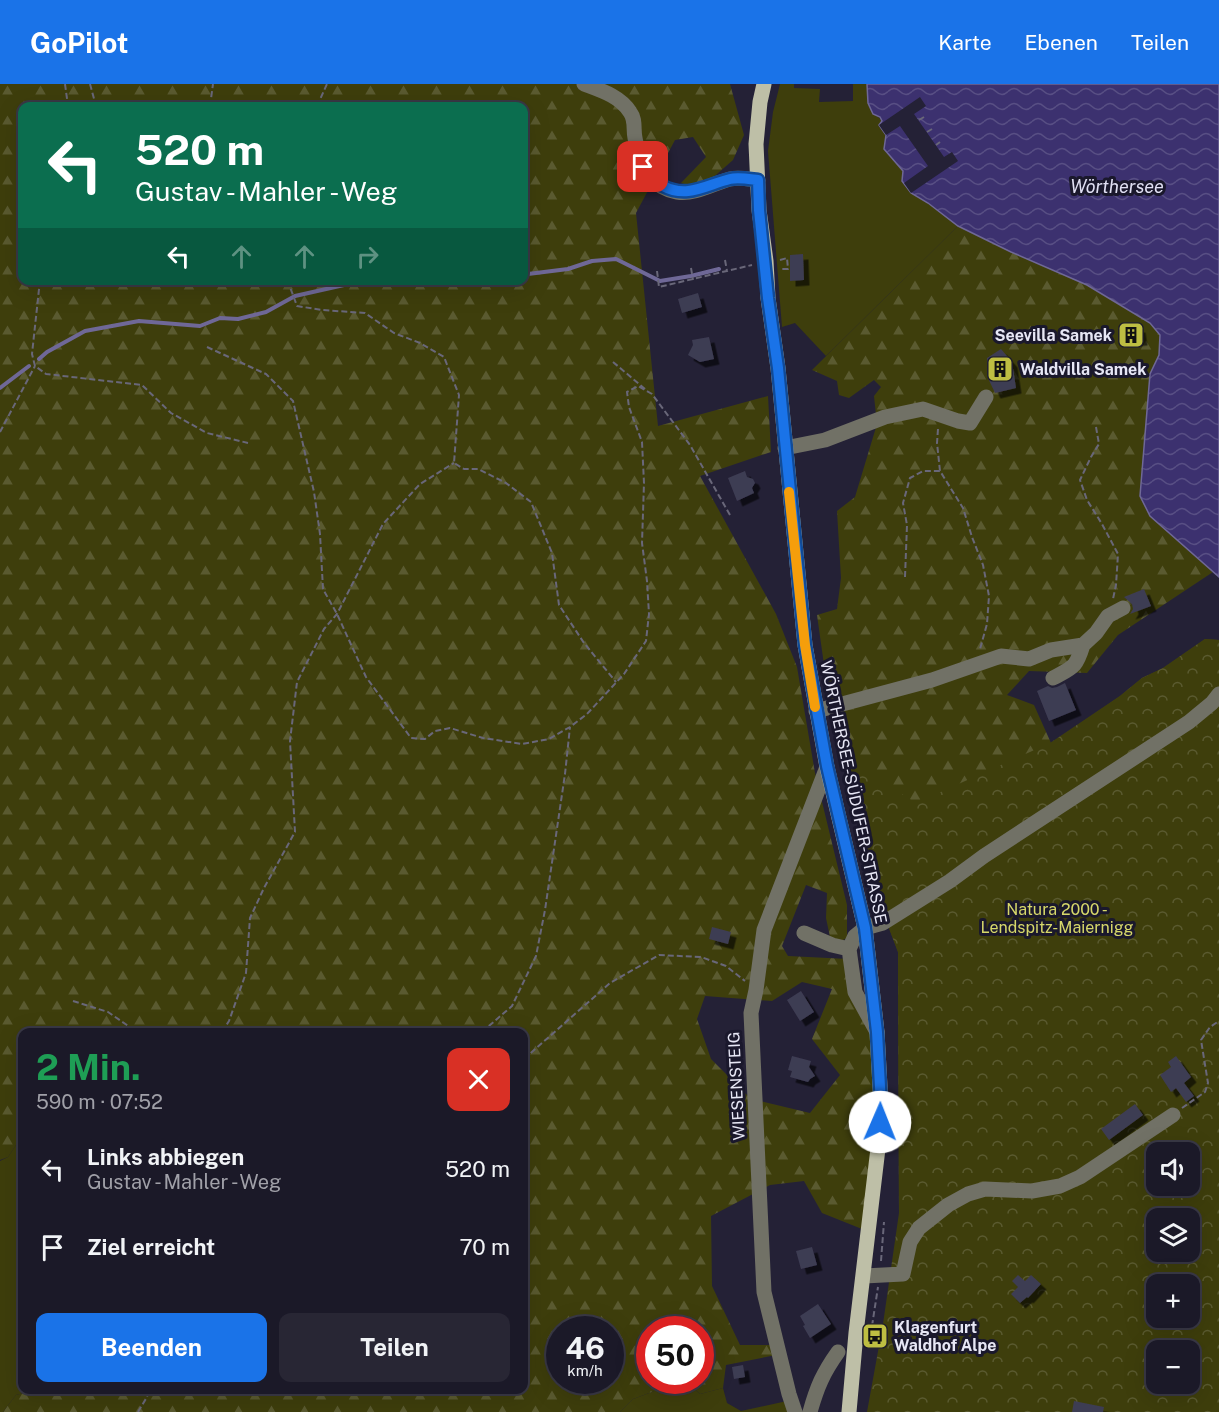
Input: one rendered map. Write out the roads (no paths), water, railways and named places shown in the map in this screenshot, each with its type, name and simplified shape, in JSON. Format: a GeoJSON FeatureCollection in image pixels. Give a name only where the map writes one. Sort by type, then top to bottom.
{"type":"FeatureCollection","features":[{"type":"Feature","properties":{"kind":"main road","name":"WÖRTHERSEE-SÜDUFER-STRASSE"},"geometry":{"type":"LineString","coordinates":[[764,84],[756,144],[758,180],[768,298],[778,368],[805,645],[827,766],[865,928],[877,1032],[881,1105],[879,1140],[849,1412]]}},
{"type":"Feature","properties":{"kind":"street"},"geometry":{"type":"LineString","coordinates":[[584,84],[618,99],[631,112],[634,121],[634,138],[643,167],[655,182],[678,192],[702,188],[732,178],[758,180]]}},
{"type":"Feature","properties":{"kind":"street"},"geometry":{"type":"LineString","coordinates":[[785,448],[825,440],[885,417],[923,409],[970,423],[986,397]]}},
{"type":"Feature","properties":{"kind":"street"},"geometry":{"type":"LineString","coordinates":[[1053,678],[1077,663],[1083,645],[1096,633],[1108,616],[1123,608]]}},
{"type":"Feature","properties":{"kind":"street"},"geometry":{"type":"LineString","coordinates":[[816,711],[932,680],[1001,656],[1029,658],[1052,650],[1083,645]]}},
{"type":"Feature","properties":{"kind":"street"},"geometry":{"type":"LineString","coordinates":[[877,1032],[855,992],[849,949],[855,936],[865,928],[883,923],[950,881],[984,856],[1189,722],[1212,703],[1219,694]]}},
{"type":"Feature","properties":{"kind":"street","name":"WIESENSTEIG"},"geometry":{"type":"LineString","coordinates":[[795,1412],[764,1292],[751,1013],[764,930],[827,766]]}},
{"type":"Feature","properties":{"kind":"street"},"geometry":{"type":"LineString","coordinates":[[804,933],[832,945],[849,949]]}},
{"type":"Feature","properties":{"kind":"street"},"geometry":{"type":"LineString","coordinates":[[864,1276],[903,1274],[910,1242],[918,1228],[948,1205],[968,1194],[985,1189],[1032,1191],[1060,1186],[1080,1177],[1173,1115]]}},
{"type":"Feature","properties":{"kind":"street"},"geometry":{"type":"LineString","coordinates":[[810,1412],[825,1370],[838,1353]]}},
{"type":"Feature","properties":{"kind":"water","name":"Wörthersee"},"geometry":{"type":"Polygon","coordinates":[[[867,84],[1219,84],[1219,577],[1150,516],[1140,496],[1150,374],[1159,355],[1160,335],[1150,323],[1087,285],[958,226],[911,193],[902,181],[903,171],[884,149],[886,135],[879,125],[882,121],[880,117],[873,114],[868,103],[867,84]]]}},
{"type":"Feature","properties":{"kind":"waterway"},"geometry":{"type":"LineString","coordinates":[[528,274],[568,269],[592,261],[616,259],[660,281],[719,269]]}},
{"type":"Feature","properties":{"kind":"waterway"},"geometry":{"type":"LineString","coordinates":[[39,359],[47,352],[85,331],[139,321],[200,326],[220,318],[238,319],[266,312],[295,296],[344,285]]}},
{"type":"Feature","properties":{"kind":"waterway"},"geometry":{"type":"LineString","coordinates":[[0,388],[29,366]]}},
{"type":"Feature","properties":{"kind":"place","name":"Seevilla Samek"},"geometry":{"type":"Point","coordinates":[1131,335]}},
{"type":"Feature","properties":{"kind":"place","name":"Waldvilla Samek"},"geometry":{"type":"Point","coordinates":[1000,369]}},
{"type":"Feature","properties":{"kind":"place","name":"Klagenfurt Waldhof Alpe"},"geometry":{"type":"Point","coordinates":[875,1336]}},
{"type":"Feature","properties":{"kind":"park label","name":"Natura 2000 - Lendspitz-Maiernigg"},"geometry":{"type":"Point","coordinates":[1057,918]}}]}
